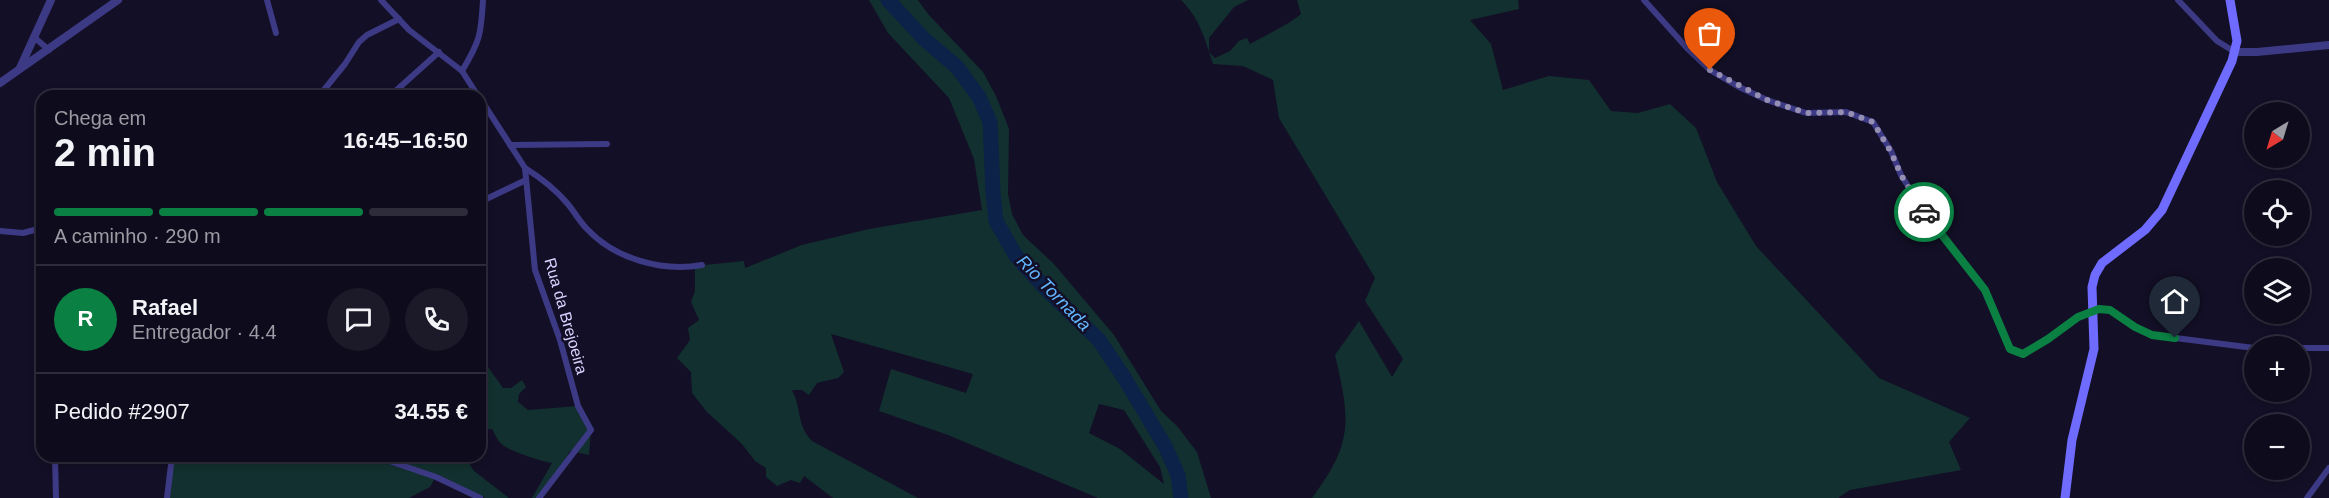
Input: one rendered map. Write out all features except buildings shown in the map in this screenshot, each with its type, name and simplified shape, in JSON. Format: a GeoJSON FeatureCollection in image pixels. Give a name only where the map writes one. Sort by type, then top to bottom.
{"type":"FeatureCollection","features":[{"type":"Feature","properties":{"kind":"main road"},"geometry":{"type":"LineString","coordinates":[[2065,498],[2070,448],[2092,359],[2092,287],[2097,269],[2110,255],[2145,230],[2162,210],[2225,79],[2235,51],[2236,32],[2230,0]]}},
{"type":"Feature","properties":{"kind":"street"},"geometry":{"type":"LineString","coordinates":[[20,70],[51,0]]}},
{"type":"Feature","properties":{"kind":"street"},"geometry":{"type":"LineString","coordinates":[[0,83],[118,0]]}},
{"type":"Feature","properties":{"kind":"street"},"geometry":{"type":"LineString","coordinates":[[267,0],[276,33]]}},
{"type":"Feature","properties":{"kind":"street","name":"Rua da Brejoeira"},"geometry":{"type":"LineString","coordinates":[[381,0],[399,19],[462,71],[474,90]]}},
{"type":"Feature","properties":{"kind":"street"},"geometry":{"type":"LineString","coordinates":[[462,71],[478,44],[482,29],[483,0]]}},
{"type":"Feature","properties":{"kind":"street"},"geometry":{"type":"LineString","coordinates":[[1644,0],[1710,70],[1739,87],[1767,100],[1806,113],[1846,112],[1873,122],[1891,152],[1901,175],[1923,210],[1985,290],[2010,349],[2023,354],[2078,317],[2093,310],[2110,310],[2135,327],[2152,335],[2244,347]]}},
{"type":"Feature","properties":{"kind":"street"},"geometry":{"type":"LineString","coordinates":[[2178,0],[2217,41],[2235,51],[2257,52],[2329,45]]}},
{"type":"Feature","properties":{"kind":"street"},"geometry":{"type":"LineString","coordinates":[[324,90],[359,42],[367,35],[399,19]]}},
{"type":"Feature","properties":{"kind":"street"},"geometry":{"type":"LineString","coordinates":[[35,38],[48,50]]}},
{"type":"Feature","properties":{"kind":"street"},"geometry":{"type":"LineString","coordinates":[[397,90],[439,52]]}},
{"type":"Feature","properties":{"kind":"street","name":"Rua da Brejoeira"},"geometry":{"type":"LineString","coordinates":[[486,108],[525,168],[535,270],[560,340],[578,406],[591,430],[539,498]]}},
{"type":"Feature","properties":{"kind":"street"},"geometry":{"type":"LineString","coordinates":[[510,145],[608,144]]}},
{"type":"Feature","properties":{"kind":"street"},"geometry":{"type":"LineString","coordinates":[[525,168],[548,183],[587,230],[608,246],[633,260],[662,265],[702,265]]}},
{"type":"Feature","properties":{"kind":"street"},"geometry":{"type":"LineString","coordinates":[[486,199],[526,180]]}},
{"type":"Feature","properties":{"kind":"street"},"geometry":{"type":"LineString","coordinates":[[0,231],[23,233],[36,230]]}},
{"type":"Feature","properties":{"kind":"street"},"geometry":{"type":"LineString","coordinates":[[2310,348],[2329,348]]}},
{"type":"Feature","properties":{"kind":"street"},"geometry":{"type":"LineString","coordinates":[[56,462],[56,498]]}},
{"type":"Feature","properties":{"kind":"street"},"geometry":{"type":"LineString","coordinates":[[167,498],[171,462]]}},
{"type":"Feature","properties":{"kind":"street"},"geometry":{"type":"LineString","coordinates":[[392,462],[436,477],[480,498]]}},
{"type":"Feature","properties":{"kind":"street"},"geometry":{"type":"LineString","coordinates":[[2307,498],[2329,468]]}},
{"type":"Feature","properties":{"kind":"green space"},"geometry":{"type":"Polygon","coordinates":[[[869,0],[918,0],[928,14],[983,72],[996,96],[1009,129],[1008,194],[1012,214],[1023,235],[1054,264],[1114,335],[1161,411],[1177,426],[1197,452],[1211,498],[1098,498],[948,435],[879,411],[891,369],[966,393],[973,374],[831,334],[844,372],[838,378],[817,383],[809,395],[802,390],[792,390],[807,435],[812,441],[918,498],[833,498],[804,476],[800,483],[791,480],[777,486],[766,477],[766,468],[755,461],[742,444],[707,412],[692,393],[691,372],[677,358],[690,340],[688,328],[699,320],[691,302],[695,291],[695,266],[744,261],[745,268],[802,245],[869,229],[982,210],[974,159],[949,98],[888,33],[869,0]],[[1099,404],[1089,433],[1120,449],[1164,484],[1160,467],[1124,410],[1099,404]]]}},
{"type":"Feature","properties":{"kind":"green space"},"geometry":{"type":"Polygon","coordinates":[[[1181,0],[1248,0],[1234,7],[1209,38],[1209,51],[1197,22],[1181,0]]]}},
{"type":"Feature","properties":{"kind":"green space"},"geometry":{"type":"Polygon","coordinates":[[[1297,0],[1518,0],[1519,9],[1470,20],[1491,44],[1503,90],[1549,76],[1589,80],[1611,111],[1638,113],[1670,104],[1696,128],[1717,182],[1756,246],[1879,378],[1970,418],[1949,442],[1961,470],[1850,490],[1838,498],[1312,498],[1335,461],[1345,430],[1344,397],[1335,355],[1359,321],[1392,377],[1403,359],[1365,301],[1375,278],[1279,118],[1273,80],[1243,66],[1213,64],[1209,52],[1215,58],[1230,51],[1239,41],[1247,38],[1250,44],[1283,26],[1301,14],[1297,0]]]}},
{"type":"Feature","properties":{"kind":"green space"},"geometry":{"type":"Polygon","coordinates":[[[486,364],[503,388],[511,388],[522,380],[526,387],[519,394],[518,402],[528,410],[578,406],[591,430],[589,455],[570,451],[542,498],[532,498],[552,463],[506,447],[492,429],[486,429],[486,364]]]}},
{"type":"Feature","properties":{"kind":"green space"},"geometry":{"type":"Polygon","coordinates":[[[171,462],[468,462],[474,471],[509,498],[485,498],[437,474],[430,487],[409,498],[167,498],[171,462]]]}},
{"type":"Feature","properties":{"kind":"waterway","name":"Rio Tornada"},"geometry":{"type":"LineString","coordinates":[[888,0],[924,39],[957,67],[979,97],[990,122],[996,221],[1016,256],[1046,289],[1099,340],[1165,446],[1178,475],[1181,498]]}},
{"type":"Feature","properties":{"kind":"way so far"},"geometry":{"type":"LineString","coordinates":[[1710,70],[1767,100],[1806,113],[1846,112],[1873,122],[1924,212]]}},
{"type":"Feature","properties":{"kind":"route"},"geometry":{"type":"LineString","coordinates":[[1924,212],[1985,290],[2010,349],[2023,354],[2086,312],[2099,309],[2110,310],[2135,327],[2152,335],[2175,338]]}}]}
